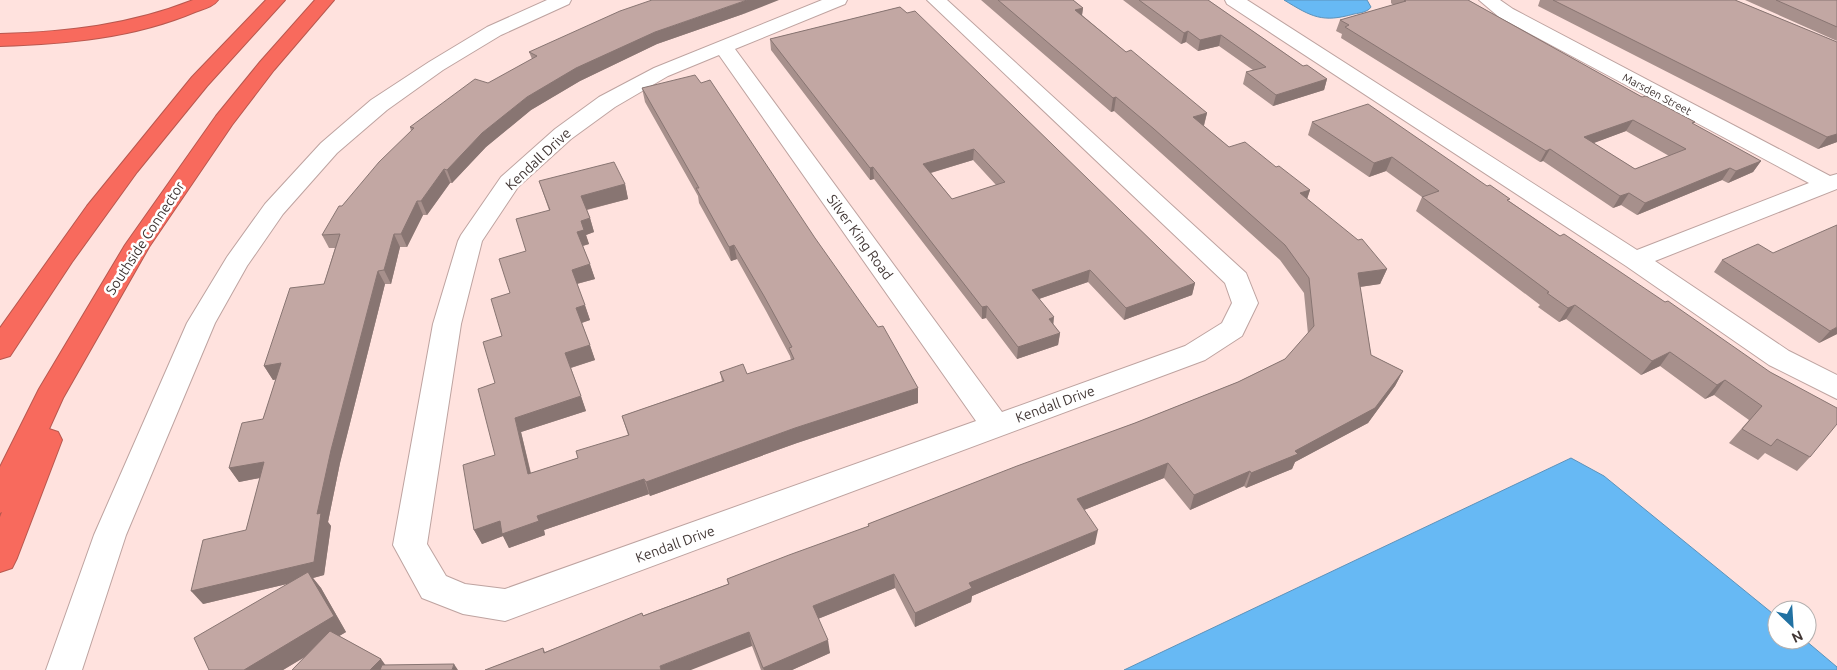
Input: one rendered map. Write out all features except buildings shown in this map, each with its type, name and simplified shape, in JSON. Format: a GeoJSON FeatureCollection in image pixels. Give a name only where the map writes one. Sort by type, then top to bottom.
{"type":"FeatureCollection","features":[{"type":"Feature","properties":{"kind":"highway"},"geometry":{"type":"LineString","coordinates":[[0,40],[68,36],[111,29],[156,18],[209,0]]}},
{"type":"Feature","properties":{"kind":"highway"},"geometry":{"type":"LineString","coordinates":[[0,349],[44,280],[119,176],[192,88],[276,0]]}},
{"type":"Feature","properties":{"kind":"highway","name":"Southside Connector"},"geometry":{"type":"LineString","coordinates":[[0,500],[49,397],[138,245],[224,120],[267,66],[325,0]]}},
{"type":"Feature","properties":{"kind":"highway"},"geometry":{"type":"LineString","coordinates":[[0,332],[44,280]]}},
{"type":"Feature","properties":{"kind":"highway"},"geometry":{"type":"LineString","coordinates":[[0,558],[96,315]]}},
{"type":"Feature","properties":{"kind":"street"},"geometry":{"type":"LineString","coordinates":[[64,670],[110,536],[201,323],[236,263],[274,208],[329,148],[379,105],[436,66],[494,31],[562,0]]}},
{"type":"Feature","properties":{"kind":"street","name":"Kendall Drive"},"geometry":{"type":"LineString","coordinates":[[838,0],[661,72],[607,102],[563,134],[509,182],[470,241],[447,324],[410,545],[434,587],[463,599],[506,604],[540,594],[1195,353],[1232,329],[1245,303],[1237,279],[936,0]]}},
{"type":"Feature","properties":{"kind":"street"},"geometry":{"type":"LineString","coordinates":[[1234,0],[1635,260],[1779,358],[1837,388]]}},
{"type":"Feature","properties":{"kind":"street","name":"Marsden Street"},"geometry":{"type":"LineString","coordinates":[[1488,0],[1506,13],[1833,183]]}},
{"type":"Feature","properties":{"kind":"street","name":"Silver King Road"},"geometry":{"type":"LineString","coordinates":[[723,47],[996,426]]}},
{"type":"Feature","properties":{"kind":"street"},"geometry":{"type":"LineString","coordinates":[[1635,260],[1833,183]]}},
{"type":"Feature","properties":{"kind":"water"},"geometry":{"type":"Polygon","coordinates":[[[1284,0],[1367,0],[1371,7],[1361,13],[1325,18],[1302,11],[1284,0]]]}},
{"type":"Feature","properties":{"kind":"water"},"geometry":{"type":"Polygon","coordinates":[[[1571,458],[1604,476],[1767,609],[1767,650],[1817,650],[1837,667],[1837,670],[1124,670],[1571,458]]]}}]}
